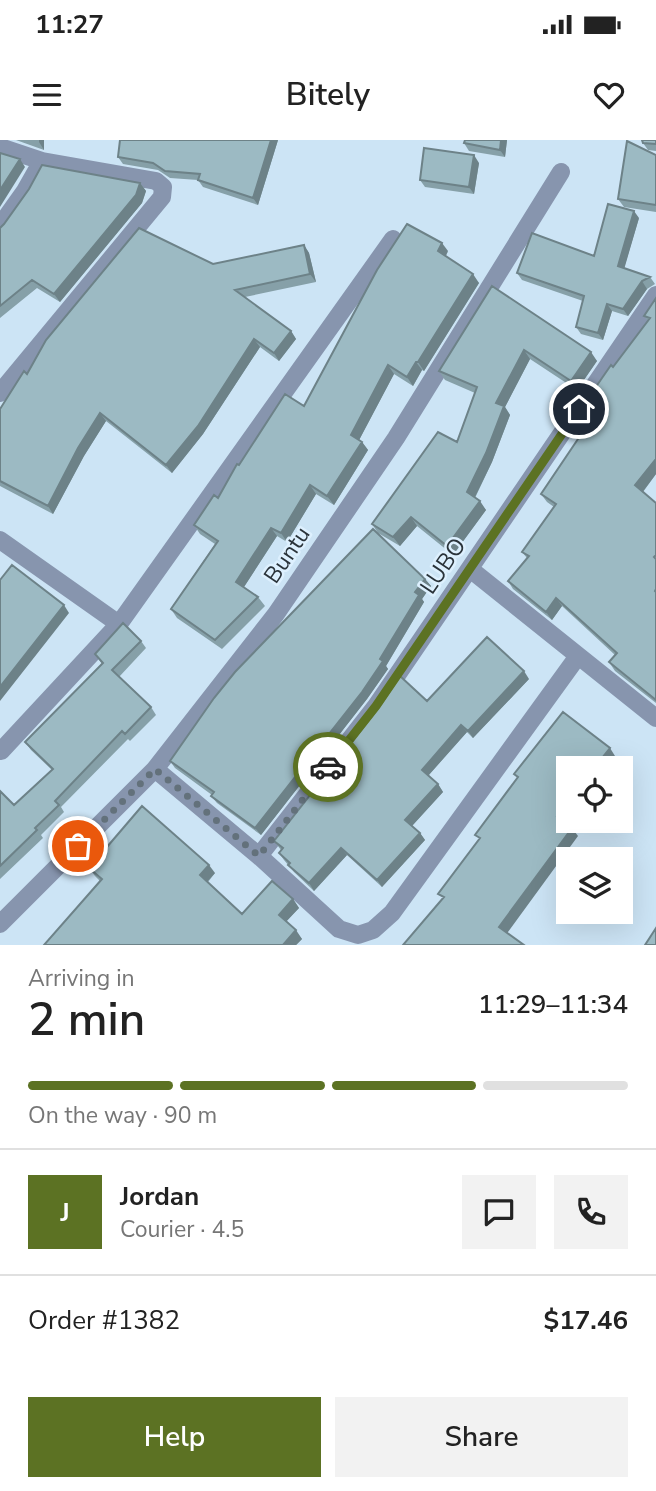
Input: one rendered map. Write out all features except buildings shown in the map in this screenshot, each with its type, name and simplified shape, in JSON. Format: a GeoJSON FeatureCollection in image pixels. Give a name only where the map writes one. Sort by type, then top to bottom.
{"type":"FeatureCollection","features":[{"type":"Feature","properties":{"kind":"street"},"geometry":{"type":"LineString","coordinates":[[0,147],[42,161],[156,181],[163,187],[162,197],[0,393]]}},
{"type":"Feature","properties":{"kind":"street"},"geometry":{"type":"LineString","coordinates":[[0,226],[42,161]]}},
{"type":"Feature","properties":{"kind":"street","name":"Buntu"},"geometry":{"type":"LineString","coordinates":[[0,925],[155,769],[276,614],[396,438],[561,172]]}},
{"type":"Feature","properties":{"kind":"street"},"geometry":{"type":"LineString","coordinates":[[1,751],[119,624],[393,239]]}},
{"type":"Feature","properties":{"kind":"street","name":"LUBO"},"geometry":{"type":"LineString","coordinates":[[259,856],[376,706],[656,295]]}},
{"type":"Feature","properties":{"kind":"street"},"geometry":{"type":"LineString","coordinates":[[0,540],[119,624]]}},
{"type":"Feature","properties":{"kind":"street"},"geometry":{"type":"LineString","coordinates":[[470,569],[656,718]]}},
{"type":"Feature","properties":{"kind":"street"},"geometry":{"type":"LineString","coordinates":[[155,769],[259,856],[339,929],[358,935],[373,930],[393,912],[578,656]]}},
{"type":"Feature","properties":{"kind":"way so far"},"geometry":{"type":"LineString","coordinates":[[78,846],[155,769],[259,856],[328,767]]}},
{"type":"Feature","properties":{"kind":"route"},"geometry":{"type":"LineString","coordinates":[[328,767],[376,706],[579,409]]}}]}
